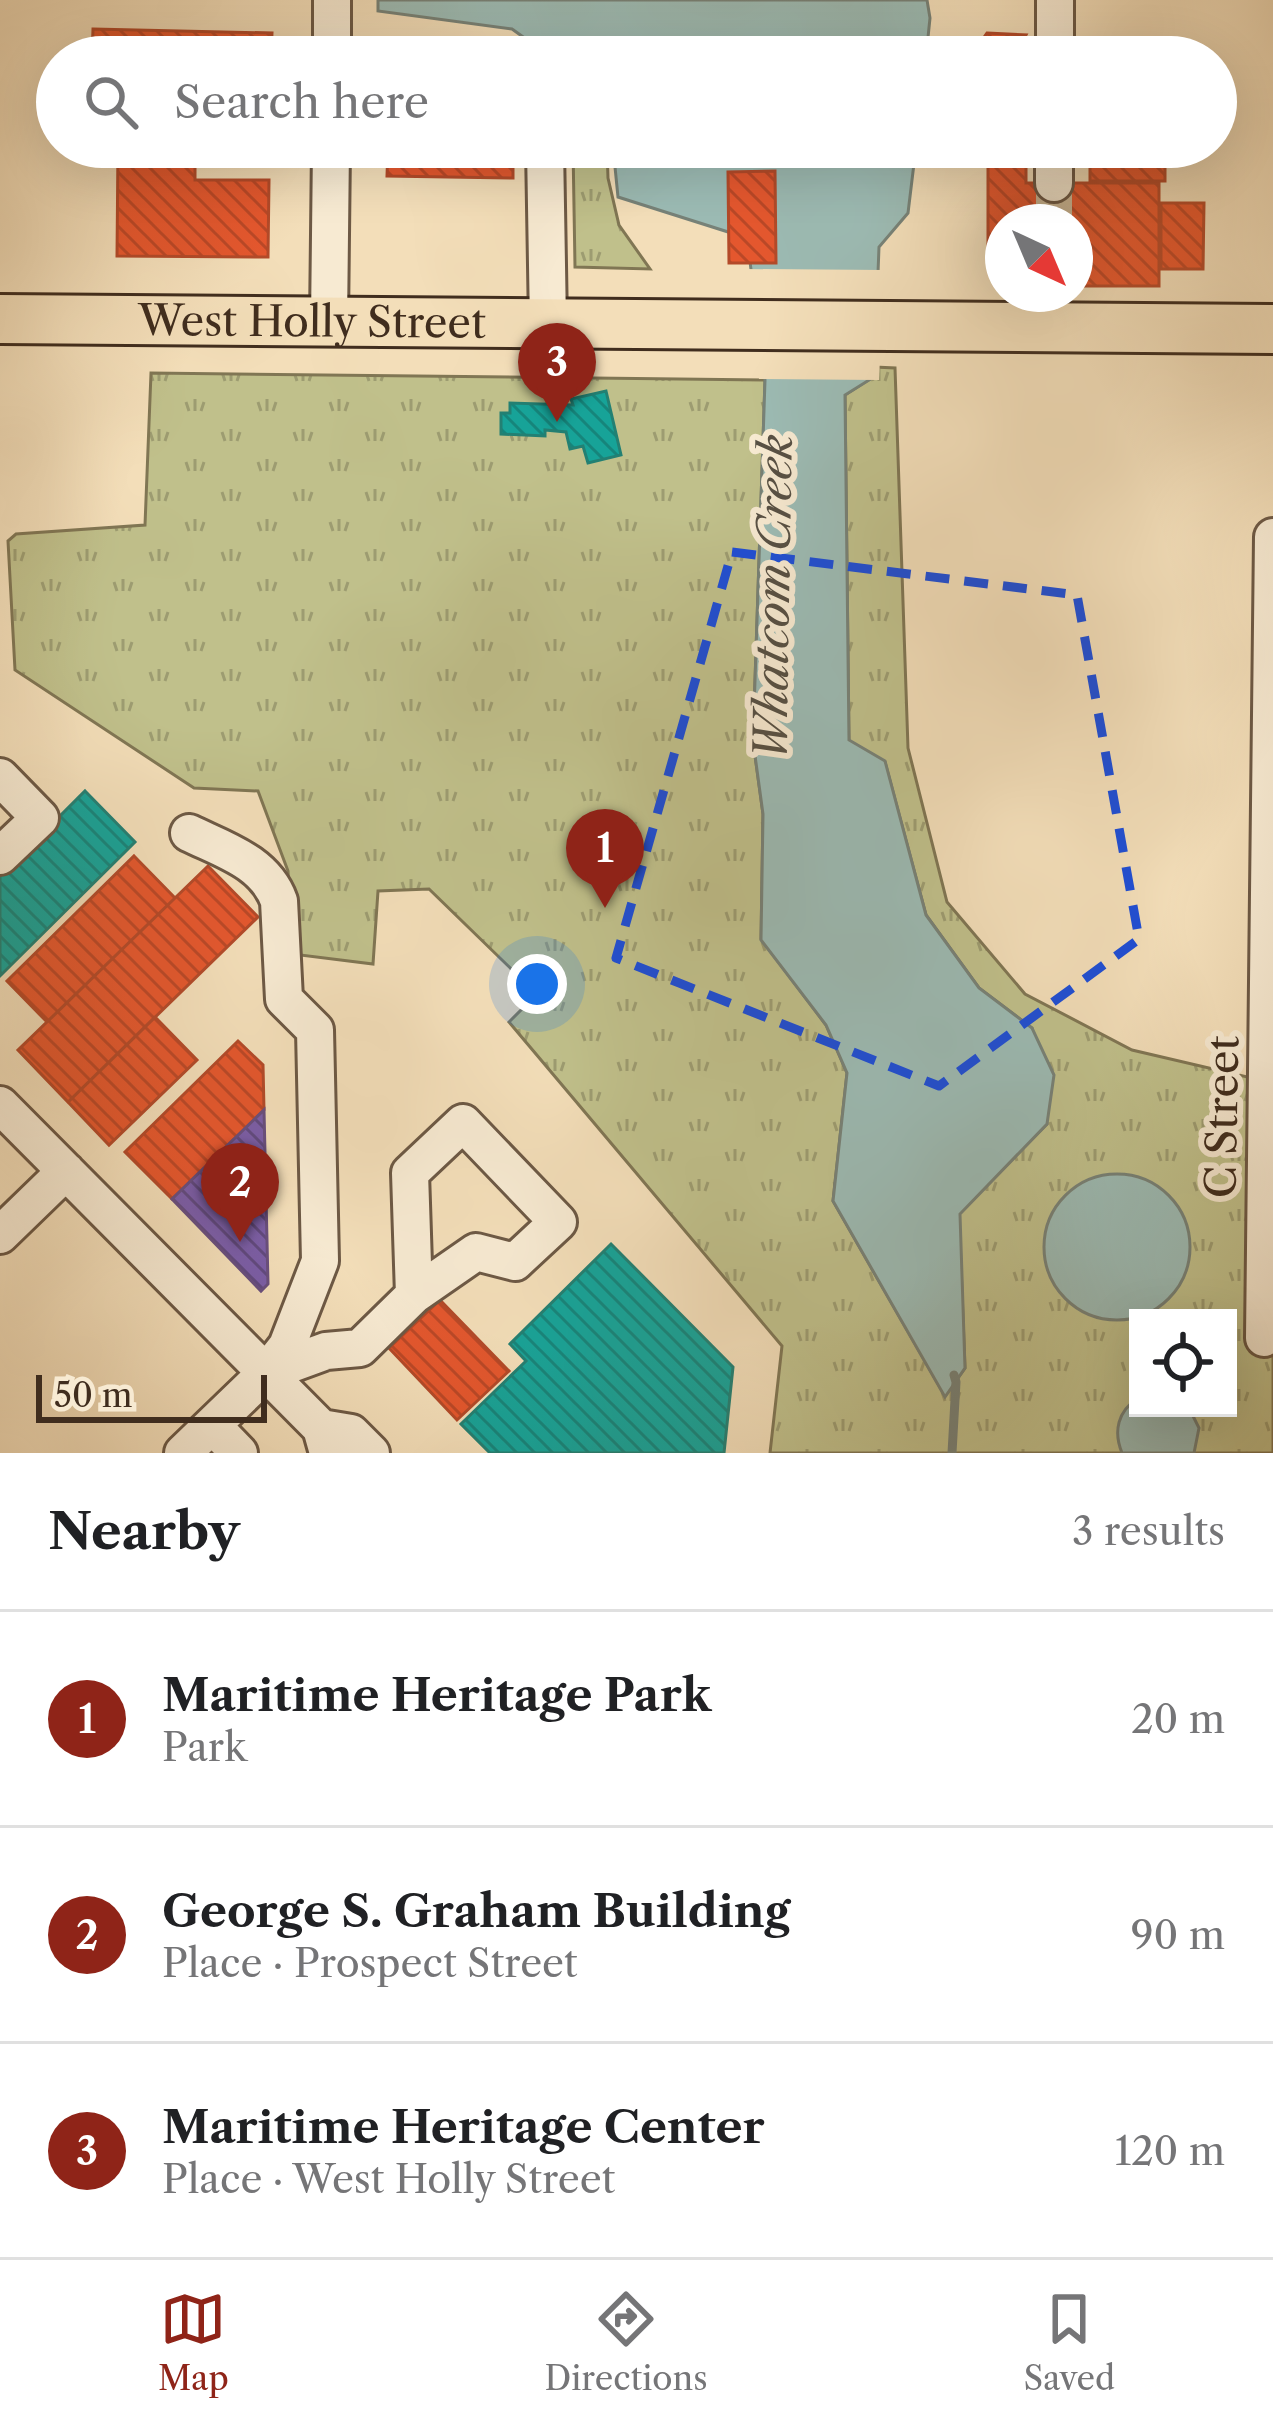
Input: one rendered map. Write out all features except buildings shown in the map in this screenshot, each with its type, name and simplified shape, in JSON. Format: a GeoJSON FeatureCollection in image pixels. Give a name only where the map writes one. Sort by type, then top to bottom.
{"type":"FeatureCollection","features":[{"type":"Feature","properties":{"kind":"main road","name":"West Holly Street"},"geometry":{"type":"LineString","coordinates":[[0,319],[926,327],[1045,312]]}},
{"type":"Feature","properties":{"kind":"main road","name":"West Holly Street"},"geometry":{"type":"LineString","coordinates":[[1065,312],[1273,329]]}},
{"type":"Feature","properties":{"kind":"street"},"geometry":{"type":"LineString","coordinates":[[332,0],[332,36]]}},
{"type":"Feature","properties":{"kind":"street"},"geometry":{"type":"LineString","coordinates":[[1055,0],[1055,36]]}},
{"type":"Feature","properties":{"kind":"street"},"geometry":{"type":"LineString","coordinates":[[329,322],[331,168]]}},
{"type":"Feature","properties":{"kind":"street"},"geometry":{"type":"LineString","coordinates":[[545,168],[548,324]]}},
{"type":"Feature","properties":{"kind":"street","name":"C Street"},"geometry":{"type":"LineString","coordinates":[[1264,1338],[1273,537]]}},
{"type":"Feature","properties":{"kind":"street"},"geometry":{"type":"LineString","coordinates":[[0,777],[40,818],[0,856]]}},
{"type":"Feature","properties":{"kind":"street"},"geometry":{"type":"LineString","coordinates":[[183,1453],[266,1373],[287,1346],[320,1261],[315,1030],[284,999],[279,901],[274,886],[256,866],[189,833]]}},
{"type":"Feature","properties":{"kind":"street"},"geometry":{"type":"LineString","coordinates":[[0,1105],[266,1373],[325,1441],[351,1433],[370,1453]]}},
{"type":"Feature","properties":{"kind":"street"},"geometry":{"type":"LineString","coordinates":[[266,1373],[326,1351],[360,1348],[414,1295],[476,1252],[515,1262],[558,1222],[463,1123],[410,1173],[414,1295]]}},
{"type":"Feature","properties":{"kind":"street"},"geometry":{"type":"LineString","coordinates":[[0,1235],[66,1171]]}},
{"type":"Feature","properties":{"kind":"street"},"geometry":{"type":"LineString","coordinates":[[212,1425],[239,1453]]}},
{"type":"Feature","properties":{"kind":"highlighted area"},"geometry":{"type":"Polygon","coordinates":[[[732,552],[1077,595],[1139,939],[939,1086],[616,958],[732,552]]]}},
{"type":"Feature","properties":{"kind":"green space"},"geometry":{"type":"Polygon","coordinates":[[[573,168],[608,168],[619,225],[650,269],[575,267],[573,168]]]}},
{"type":"Feature","properties":{"kind":"green space"},"geometry":{"type":"Polygon","coordinates":[[[874,367],[895,368],[908,748],[947,902],[1025,994],[1132,1050],[1273,1083],[1273,1453],[770,1453],[782,1346],[509,1022],[537,994],[429,889],[378,891],[373,964],[292,954],[288,871],[258,791],[194,788],[15,670],[8,541],[16,534],[145,525],[151,373],[765,380],[753,741],[763,814],[761,939],[826,1025],[847,1073],[833,1201],[945,1396],[965,1368],[959,1214],[1047,1124],[1032,1028],[979,988],[926,915],[885,762],[849,741],[845,395],[873,377],[874,367]]]}},
{"type":"Feature","properties":{"kind":"water"},"geometry":{"type":"Polygon","coordinates":[[[378,0],[927,0],[930,18],[928,36],[522,36],[512,29],[378,11],[378,0]]]}},
{"type":"Feature","properties":{"kind":"water"},"geometry":{"type":"Polygon","coordinates":[[[615,168],[913,168],[908,213],[879,247],[874,377],[845,395],[849,740],[885,761],[926,915],[979,988],[1032,1028],[1054,1075],[1047,1124],[960,1214],[965,1368],[945,1397],[833,1201],[847,1073],[826,1025],[761,940],[763,814],[753,741],[765,380],[747,238],[618,197],[615,168]]]}},
{"type":"Feature","properties":{"kind":"water"},"geometry":{"type":"Polygon","coordinates":[[[1103,1175],[1131,1175],[1158,1186],[1178,1206],[1189,1233],[1189,1261],[1178,1288],[1156,1309],[1129,1309],[1129,1319],[1103,1319],[1076,1308],[1056,1288],[1045,1261],[1045,1233],[1056,1206],[1076,1186],[1103,1175]]]}},
{"type":"Feature","properties":{"kind":"water"},"geometry":{"type":"Polygon","coordinates":[[[1129,1406],[1129,1417],[1194,1417],[1199,1428],[1194,1453],[1122,1453],[1119,1422],[1129,1406]]]}},
{"type":"Feature","properties":{"kind":"pier"},"geometry":{"type":"Polygon","coordinates":[[[745,269],[884,270],[879,380],[759,379],[745,269]]]}},
{"type":"Feature","properties":{"kind":"waterway","name":"Whatcom Creek"},"geometry":{"type":"LineString","coordinates":[[952,1453],[954,1375]]}},
{"type":"Feature","properties":{"kind":"tunnel"},"geometry":{"type":"LineString","coordinates":[[1054,183],[1054,204]]}},
{"type":"Feature","properties":{"kind":"place","name":"Maritime Heritage Center"},"geometry":{"type":"Point","coordinates":[557,422]}},
{"type":"Feature","properties":{"kind":"place","name":"Maritime Heritage Park"},"geometry":{"type":"Point","coordinates":[605,908]}},
{"type":"Feature","properties":{"kind":"place","name":"George S. Graham Building"},"geometry":{"type":"Point","coordinates":[240,1242]}}]}
